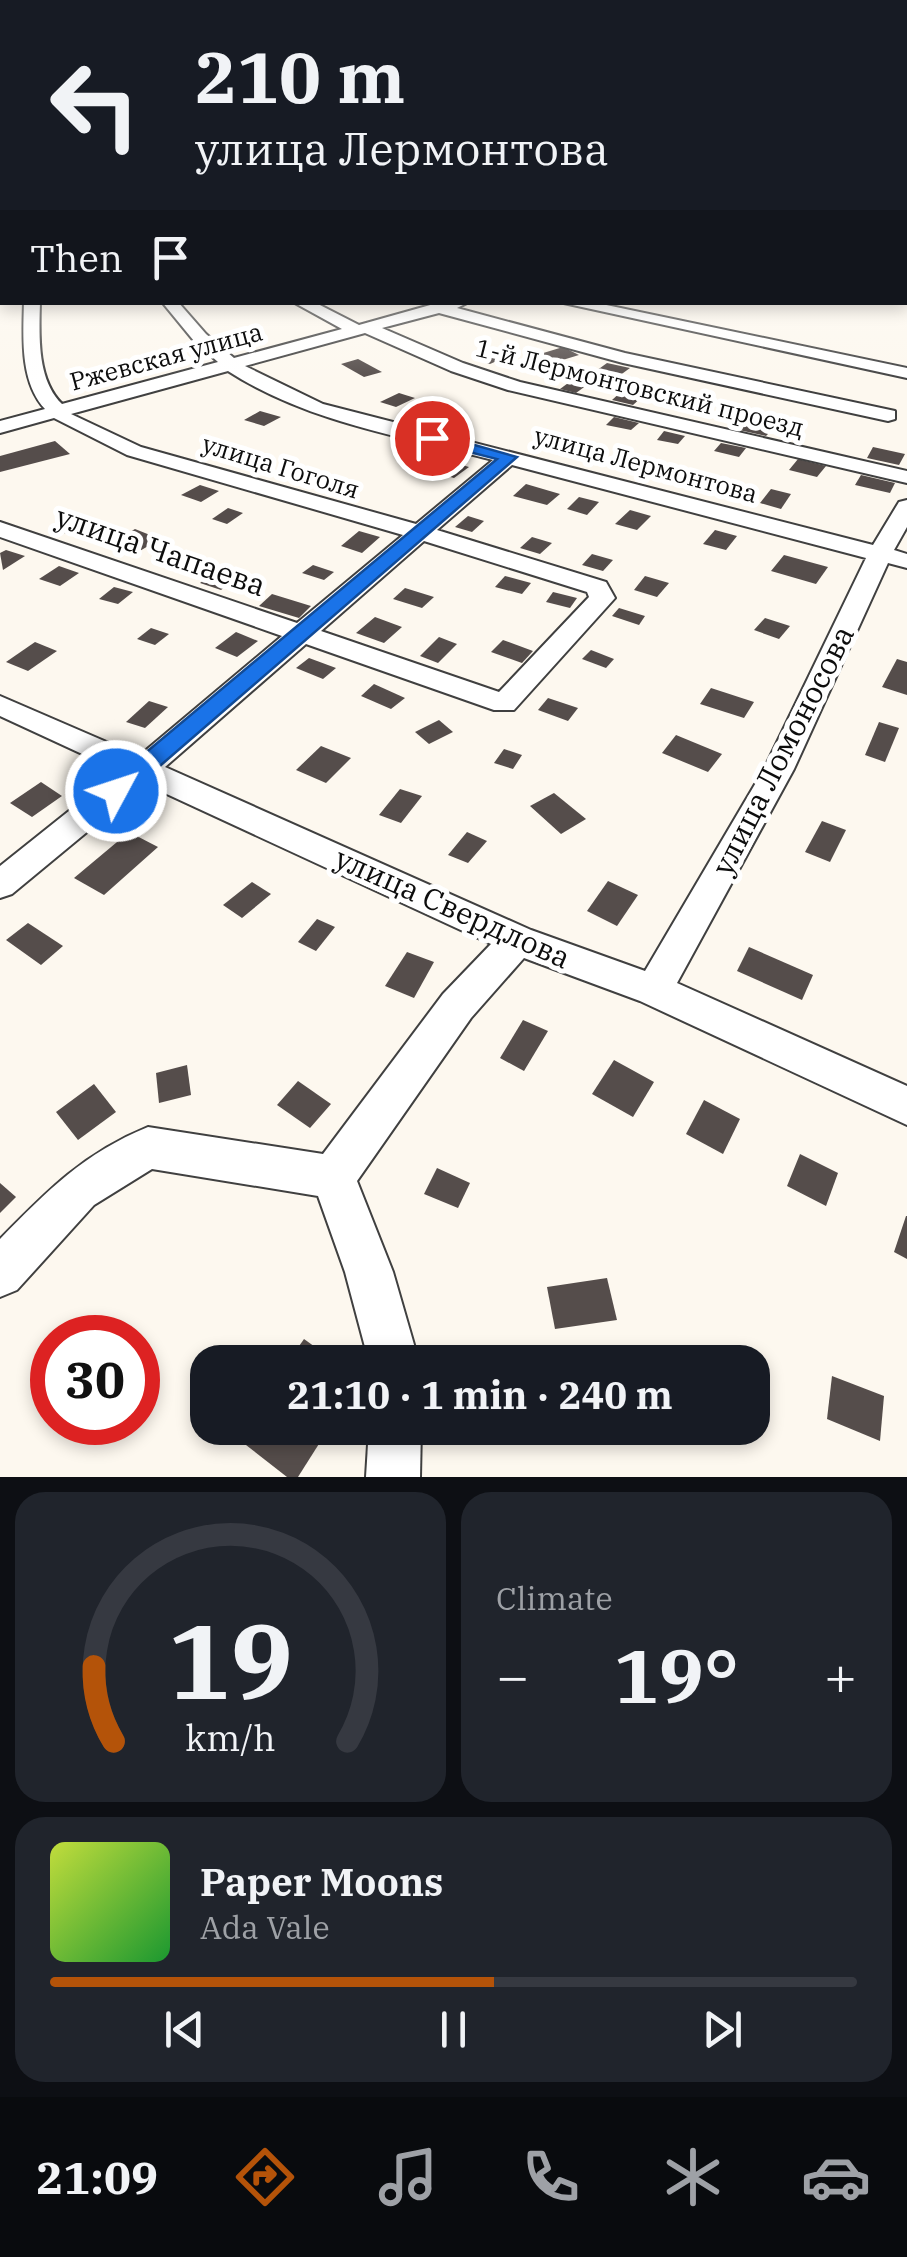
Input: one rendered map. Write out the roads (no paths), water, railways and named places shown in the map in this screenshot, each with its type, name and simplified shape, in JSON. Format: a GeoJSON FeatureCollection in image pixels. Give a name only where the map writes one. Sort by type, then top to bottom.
{"type":"FeatureCollection","features":[{"type":"Feature","properties":{"kind":"street"},"geometry":{"type":"LineString","coordinates":[[31,305],[23,338],[40,394],[55,411]]}},
{"type":"Feature","properties":{"kind":"street","name":"улица Лермонтова"},"geometry":{"type":"LineString","coordinates":[[173,305],[230,365],[280,396],[893,557]]}},
{"type":"Feature","properties":{"kind":"street","name":"1-й Лермонтовский проезд"},"geometry":{"type":"LineString","coordinates":[[308,305],[457,368],[514,386],[907,477]]}},
{"type":"Feature","properties":{"kind":"street"},"geometry":{"type":"LineString","coordinates":[[448,305],[623,358],[888,415]]}},
{"type":"Feature","properties":{"kind":"street","name":"Ржевская улица"},"geometry":{"type":"LineString","coordinates":[[0,427],[448,305]]}},
{"type":"Feature","properties":{"kind":"street"},"geometry":{"type":"LineString","coordinates":[[581,305],[907,374]]}},
{"type":"Feature","properties":{"kind":"street","name":"улица Гоголя"},"geometry":{"type":"LineString","coordinates":[[55,411],[134,451],[546,570],[597,587],[602,598]]}},
{"type":"Feature","properties":{"kind":"street"},"geometry":{"type":"LineString","coordinates":[[0,885],[144,768],[509,457]]}},
{"type":"Feature","properties":{"kind":"street","name":"улица Ломоносова"},"geometry":{"type":"LineString","coordinates":[[654,990],[893,557],[907,507]]}},
{"type":"Feature","properties":{"kind":"street","name":"улица Чапаева"},"geometry":{"type":"LineString","coordinates":[[0,530],[504,704],[602,598]]}},
{"type":"Feature","properties":{"kind":"street","name":"улица Свердлова"},"geometry":{"type":"LineString","coordinates":[[0,706],[518,940],[654,990],[907,1106]]}},
{"type":"Feature","properties":{"kind":"street"},"geometry":{"type":"LineString","coordinates":[[333,1177],[457,1006],[518,940]]}},
{"type":"Feature","properties":{"kind":"street"},"geometry":{"type":"LineString","coordinates":[[0,1274],[78,1190],[148,1148],[333,1177]]}},
{"type":"Feature","properties":{"kind":"street"},"geometry":{"type":"LineString","coordinates":[[333,1177],[369,1272],[389,1345]]}},
{"type":"Feature","properties":{"kind":"street"},"geometry":{"type":"LineString","coordinates":[[393,1477],[394,1445]]}}]}
